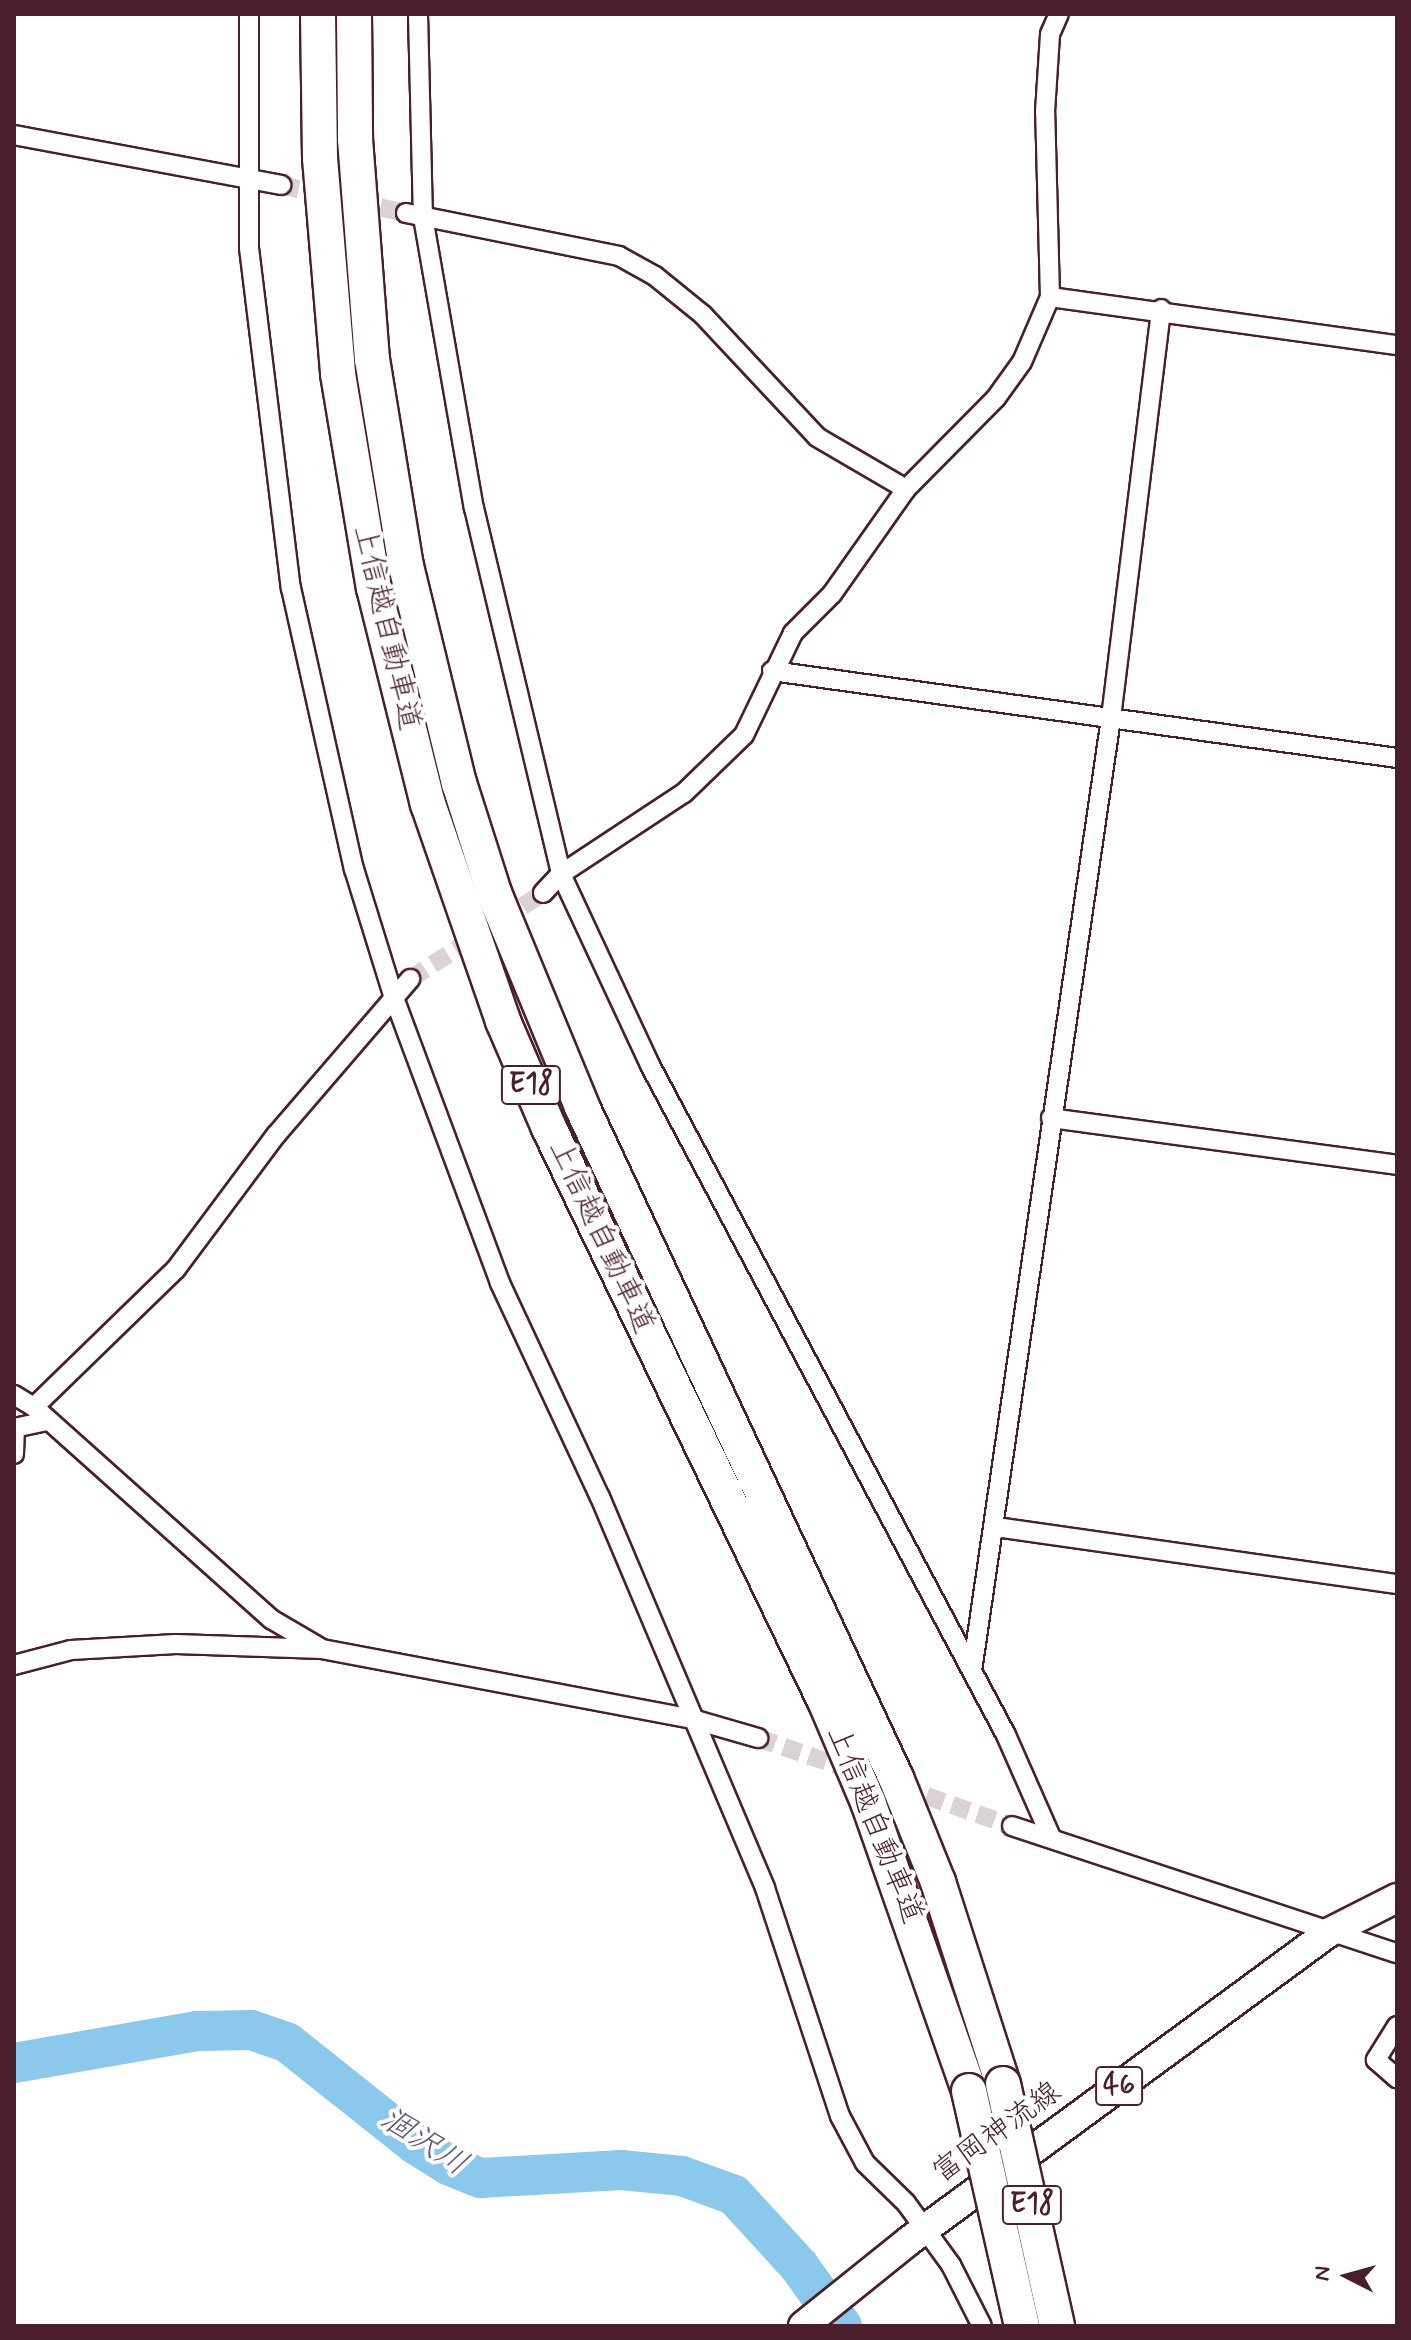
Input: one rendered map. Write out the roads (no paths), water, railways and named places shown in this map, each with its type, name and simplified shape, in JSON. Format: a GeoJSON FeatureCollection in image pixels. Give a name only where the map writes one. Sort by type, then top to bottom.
{"type":"FeatureCollection","features":[{"type":"Feature","properties":{"kind":"highway","name":"上信越自動車道"},"geometry":{"type":"LineString","coordinates":[[318,14],[320,158],[338,374],[374,588],[428,804],[503,1021],[549,1128],[820,1690],[868,1802],[969,2091],[1022,2326]]}},
{"type":"Feature","properties":{"kind":"highway","name":"上信越自動車道"},"geometry":{"type":"LineString","coordinates":[[354,14],[355,139],[372,359],[406,566],[464,797],[494,893],[582,1107],[896,1778],[943,1897],[1003,2084],[1057,2326]]}},
{"type":"Feature","properties":{"kind":"main road","name":"富岡神流線"},"geometry":{"type":"LineString","coordinates":[[803,2326],[917,2234],[1328,1933],[1397,1898]]}},
{"type":"Feature","properties":{"kind":"street"},"geometry":{"type":"LineString","coordinates":[[249,14],[249,248],[291,588],[354,869],[393,995],[500,1283],[600,1497],[765,1888],[840,2116],[865,2163],[917,2234],[951,2265],[982,2326]]}},
{"type":"Feature","properties":{"kind":"street"},"geometry":{"type":"LineString","coordinates":[[418,14],[414,215],[474,508],[561,874],[650,1065],[972,1671],[1051,1837]]}},
{"type":"Feature","properties":{"kind":"street"},"geometry":{"type":"LineString","coordinates":[[543,893],[561,874],[684,793],[734,745],[764,703],[772,671],[793,633],[832,594],[906,489],[996,398],[1029,350],[1050,297],[1045,112],[1050,34],[1059,14]]}},
{"type":"Feature","properties":{"kind":"street"},"geometry":{"type":"LineString","coordinates":[[14,135],[281,185]]}},
{"type":"Feature","properties":{"kind":"street"},"geometry":{"type":"LineString","coordinates":[[414,215],[619,256],[655,276],[703,315],[817,437],[906,489]]}},
{"type":"Feature","properties":{"kind":"street"},"geometry":{"type":"LineString","coordinates":[[1050,297],[1161,309],[1397,345]]}},
{"type":"Feature","properties":{"kind":"street"},"geometry":{"type":"LineString","coordinates":[[972,1671],[996,1527],[1051,1118],[1111,718],[1161,309]]}},
{"type":"Feature","properties":{"kind":"street"},"geometry":{"type":"LineString","coordinates":[[772,671],[1397,758]]}},
{"type":"Feature","properties":{"kind":"street"},"geometry":{"type":"LineString","coordinates":[[34,1407],[176,1269],[276,1135],[393,995],[410,979]]}},
{"type":"Feature","properties":{"kind":"street"},"geometry":{"type":"LineString","coordinates":[[1051,1118],[1397,1165]]}},
{"type":"Feature","properties":{"kind":"street"},"geometry":{"type":"LineString","coordinates":[[14,1395],[34,1407],[271,1619],[322,1649]]}},
{"type":"Feature","properties":{"kind":"street"},"geometry":{"type":"LineString","coordinates":[[14,1454],[14,1428],[48,1421]]}},
{"type":"Feature","properties":{"kind":"street"},"geometry":{"type":"LineString","coordinates":[[996,1527],[1397,1584]]}},
{"type":"Feature","properties":{"kind":"street"},"geometry":{"type":"LineString","coordinates":[[14,1665],[71,1650],[176,1644],[322,1649],[692,1719],[758,1738]]}},
{"type":"Feature","properties":{"kind":"street"},"geometry":{"type":"LineString","coordinates":[[1012,1826],[1328,1933],[1397,1953]]}},
{"type":"Feature","properties":{"kind":"street"},"geometry":{"type":"LineString","coordinates":[[1397,2026],[1376,2060],[1397,2078]]}},
{"type":"Feature","properties":{"kind":"waterway","name":"涸沢川"},"geometry":{"type":"LineString","coordinates":[[14,2063],[197,2031],[251,2030],[288,2043],[415,2144],[448,2165],[481,2178],[621,2170],[682,2176],[734,2195],[799,2266],[842,2326]]}},
{"type":"Feature","properties":{"kind":"tunnel"},"geometry":{"type":"LineString","coordinates":[[281,185],[329,196]]}},
{"type":"Feature","properties":{"kind":"tunnel"},"geometry":{"type":"LineString","coordinates":[[354,202],[406,213]]}},
{"type":"Feature","properties":{"kind":"tunnel"},"geometry":{"type":"LineString","coordinates":[[500,921],[543,893]]}},
{"type":"Feature","properties":{"kind":"tunnel"},"geometry":{"type":"LineString","coordinates":[[410,979],[478,935]]}},
{"type":"Feature","properties":{"kind":"tunnel"},"geometry":{"type":"LineString","coordinates":[[758,1738],[854,1771]]}},
{"type":"Feature","properties":{"kind":"tunnel"},"geometry":{"type":"LineString","coordinates":[[901,1787],[1012,1826]]}}]}
